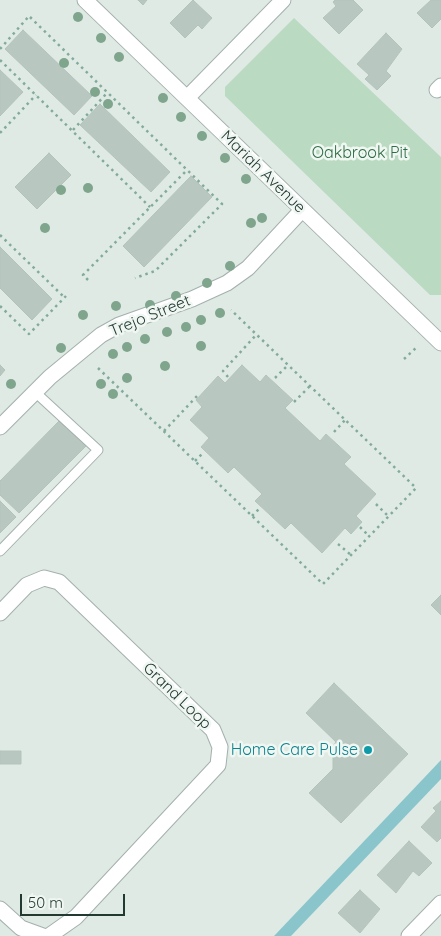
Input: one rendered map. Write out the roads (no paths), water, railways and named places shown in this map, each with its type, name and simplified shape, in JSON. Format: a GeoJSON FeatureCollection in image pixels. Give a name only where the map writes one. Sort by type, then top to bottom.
{"type":"FeatureCollection","features":[{"type":"Feature","properties":{"kind":"street","name":"Mariah Avenue"},"geometry":{"type":"LineString","coordinates":[[85,0],[302,210],[440,340]]}},
{"type":"Feature","properties":{"kind":"street"},"geometry":{"type":"LineString","coordinates":[[188,98],[283,0]]}},
{"type":"Feature","properties":{"kind":"street","name":"Trejo Street"},"geometry":{"type":"LineString","coordinates":[[0,427],[79,351],[119,325],[169,309],[232,280],[248,268],[302,210]]}},
{"type":"Feature","properties":{"kind":"street","name":"Grand Loop"},"geometry":{"type":"LineString","coordinates":[[0,613],[27,585],[44,578],[59,582],[213,730],[220,746],[218,765],[76,917],[49,936]]}},
{"type":"Feature","properties":{"kind":"street"},"geometry":{"type":"LineString","coordinates":[[409,936],[441,903]]}},
{"type":"Feature","properties":{"kind":"street"},"geometry":{"type":"LineString","coordinates":[[0,908],[21,928],[43,936]]}},
{"type":"Feature","properties":{"kind":"lane"},"geometry":{"type":"LineString","coordinates":[[0,551],[98,450],[35,392]]}},
{"type":"Feature","properties":{"kind":"water"},"geometry":{"type":"Polygon","coordinates":[[[441,760],[441,779],[291,936],[274,936],[441,760]]]}},
{"type":"Feature","properties":{"kind":"place","name":"Home Care Pulse"},"geometry":{"type":"Point","coordinates":[368,750]}},
{"type":"Feature","properties":{"kind":"park label","name":"Oakbrook Pit"},"geometry":{"type":"Point","coordinates":[360,153]}}]}
